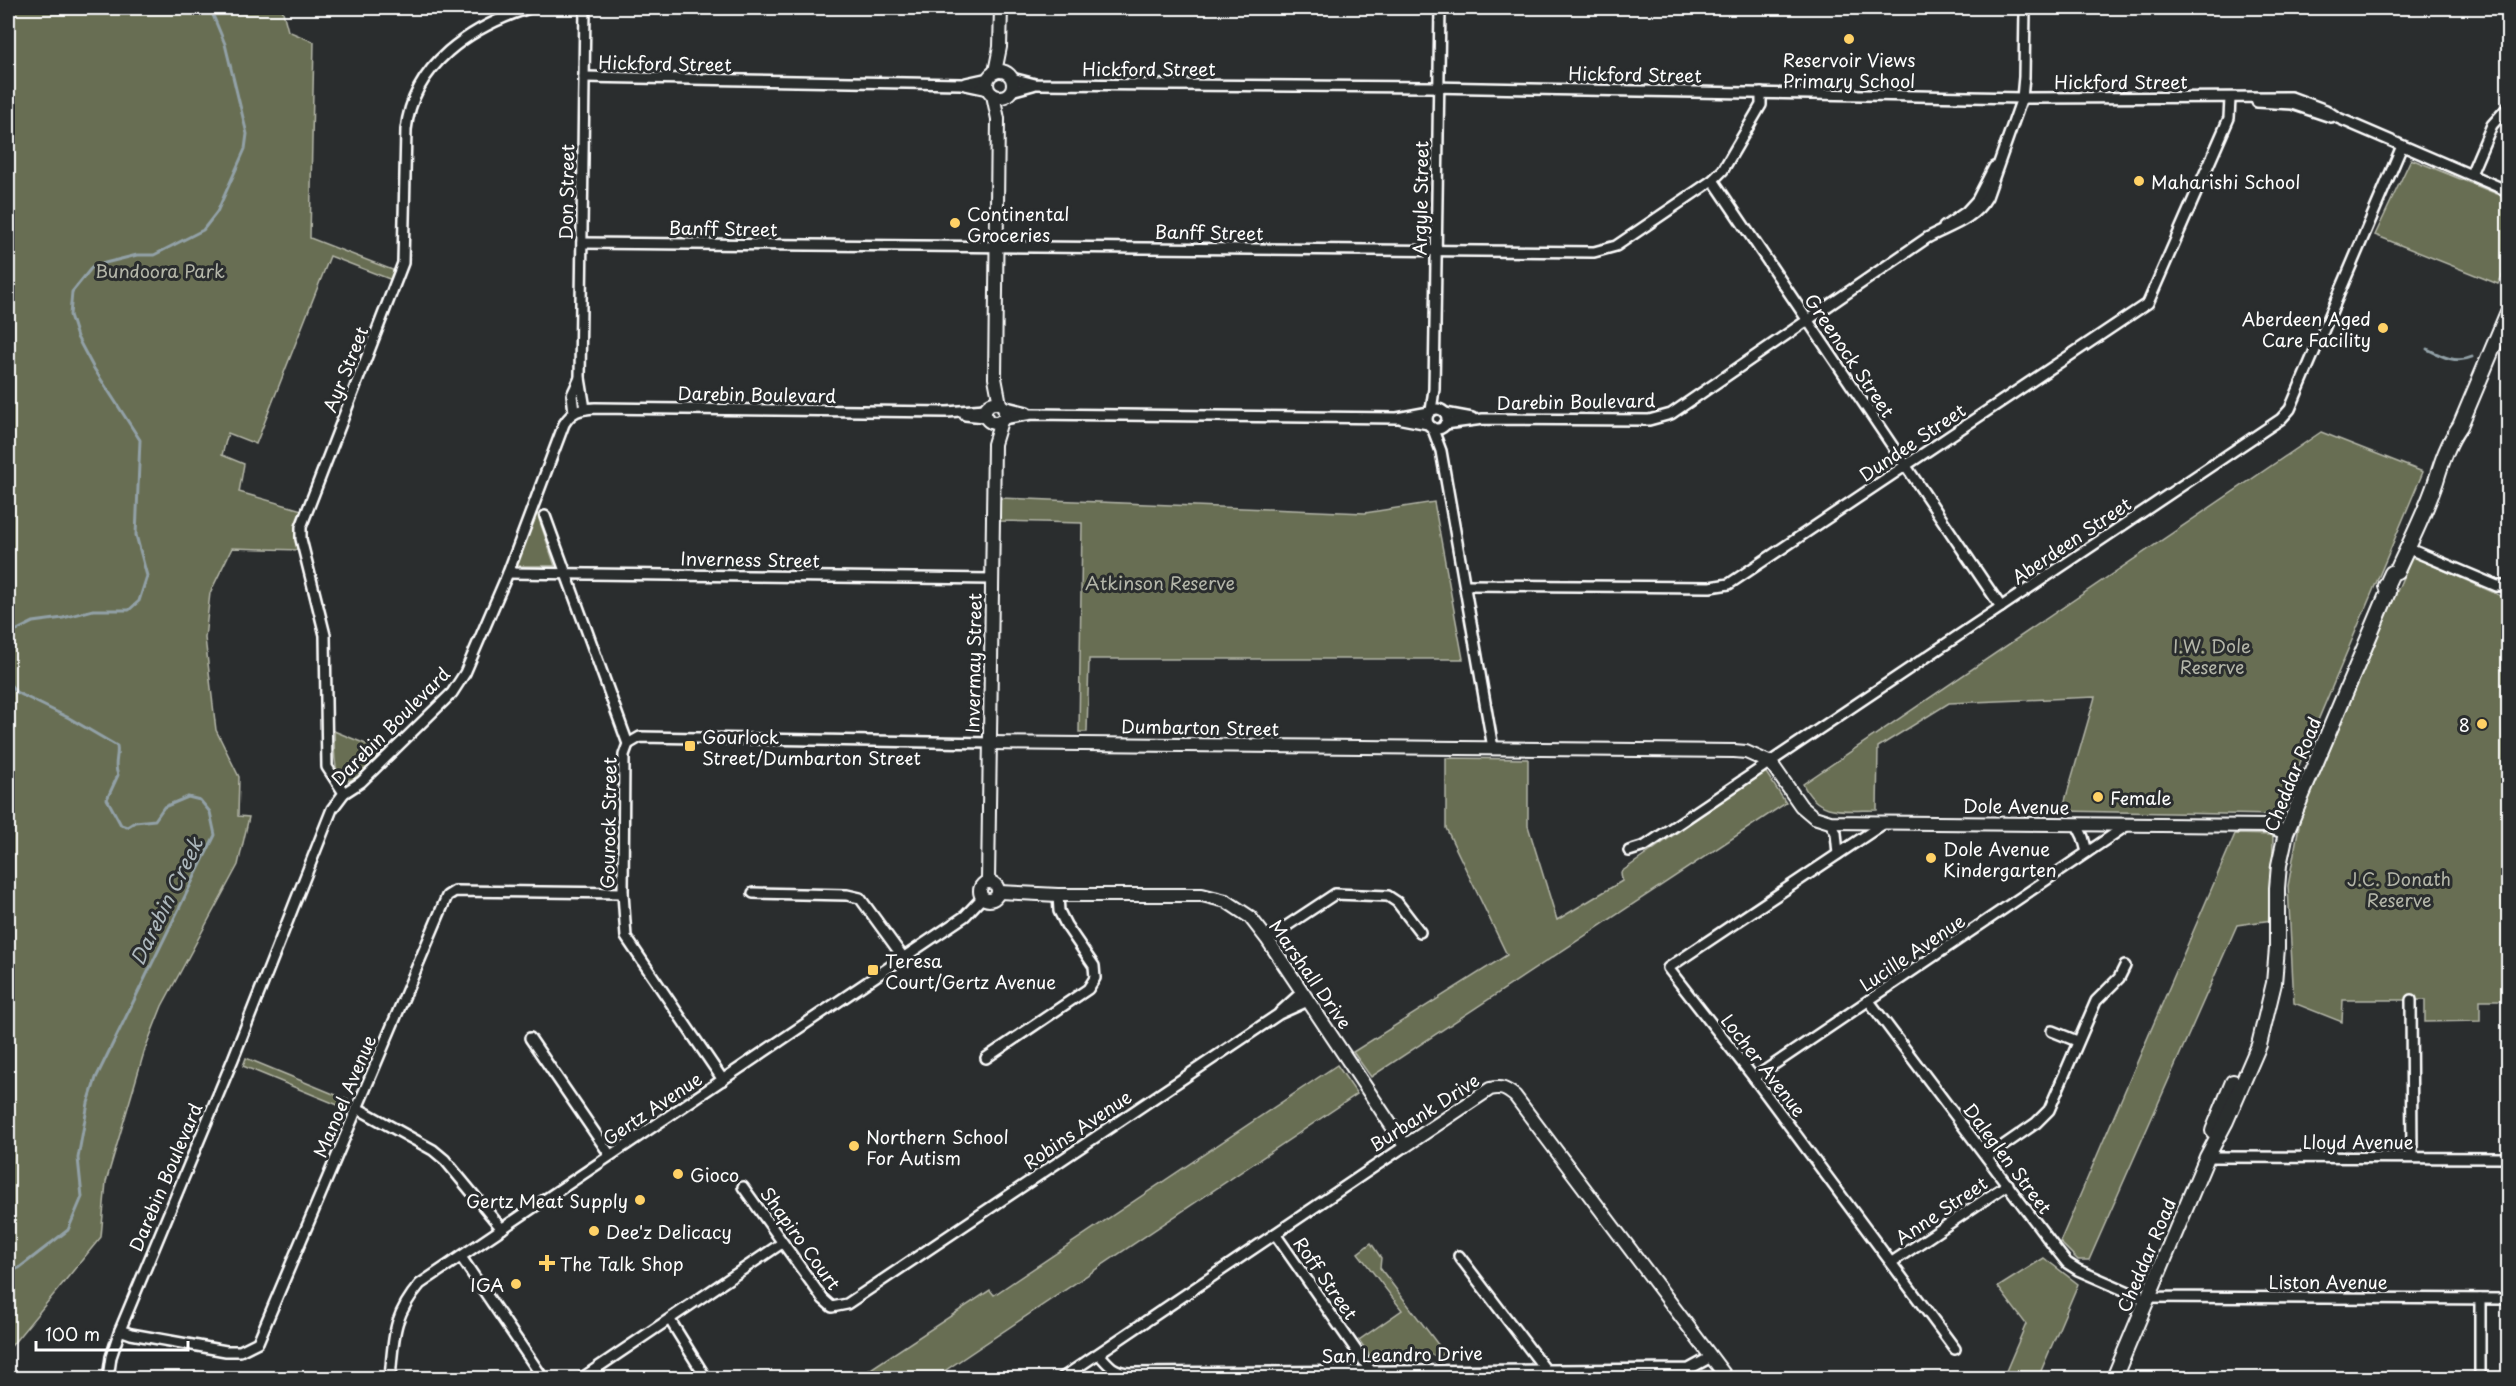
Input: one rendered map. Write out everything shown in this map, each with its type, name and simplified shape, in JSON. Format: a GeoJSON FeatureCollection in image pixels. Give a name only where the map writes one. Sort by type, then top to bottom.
{"type":"FeatureCollection","features":[{"type":"Feature","properties":{"kind":"main road","name":"Cheddar Road"},"geometry":{"type":"LineString","coordinates":[[2114,1375],[2207,1157],[2226,1121],[2259,1045],[2274,983],[2279,865],[2286,833],[2388,592],[2386,586],[2392,573],[2397,571],[2436,482],[2449,442],[2460,426],[2508,312]]}},
{"type":"Feature","properties":{"kind":"street","name":"Ayr Street"},"geometry":{"type":"LineString","coordinates":[[344,793],[327,767],[325,635],[301,539],[301,527],[404,263],[406,130],[413,97],[427,72],[454,45],[529,8]]}},
{"type":"Feature","properties":{"kind":"street","name":"Don Street"},"geometry":{"type":"LineString","coordinates":[[585,8],[580,378],[585,409]]}},
{"type":"Feature","properties":{"kind":"street","name":"Invermay Street"},"geometry":{"type":"LineString","coordinates":[[988,882],[1001,8]]}},
{"type":"Feature","properties":{"kind":"street","name":"Argyle Street"},"geometry":{"type":"LineString","coordinates":[[1430,411],[1434,389],[1440,8]]}},
{"type":"Feature","properties":{"kind":"street","name":"Darebin Boulevard"},"geometry":{"type":"LineString","coordinates":[[1444,425],[1483,419],[1649,420],[1661,418],[1671,414],[1938,232],[1977,200],[1999,158],[2022,98],[2025,8]]}},
{"type":"Feature","properties":{"kind":"street","name":"Hickford Street"},"geometry":{"type":"LineString","coordinates":[[584,77],[961,84],[1439,87],[2022,98],[2290,97],[2326,110],[2338,118],[2508,190]]}},
{"type":"Feature","properties":{"kind":"street","name":"Banff Street"},"geometry":{"type":"LineString","coordinates":[[582,243],[1594,252],[1616,246],[1713,180],[1723,170],[1761,105],[1761,93]]}},
{"type":"Feature","properties":{"kind":"street","name":"Dundee Street"},"geometry":{"type":"LineString","coordinates":[[1466,585],[1710,587],[1729,584],[2148,303],[2229,118],[2232,98]]}},
{"type":"Feature","properties":{"kind":"street"},"geometry":{"type":"LineString","coordinates":[[2470,174],[2492,125],[2508,107]]}},
{"type":"Feature","properties":{"kind":"street","name":"Aberdeen Street"},"geometry":{"type":"LineString","coordinates":[[1629,851],[1645,846],[1771,763],[2273,424],[2290,409],[2402,146]]}},
{"type":"Feature","properties":{"kind":"street","name":"Greenock Street"},"geometry":{"type":"LineString","coordinates":[[1713,180],[2001,607]]}},
{"type":"Feature","properties":{"kind":"street","name":"Don Street"},"geometry":{"type":"LineString","coordinates":[[574,412],[573,393],[580,378]]}},
{"type":"Feature","properties":{"kind":"street","name":"Argyle Street"},"geometry":{"type":"LineString","coordinates":[[1434,389],[1443,412]]}},
{"type":"Feature","properties":{"kind":"street","name":"Darebin Boulevard"},"geometry":{"type":"LineString","coordinates":[[108,1378],[111,1357],[120,1330],[332,809],[344,793],[361,782],[459,683],[508,573],[564,424],[574,412],[585,409],[1397,418],[1430,425]]}},
{"type":"Feature","properties":{"kind":"street","name":"Darebin Boulevard"},"geometry":{"type":"LineString","coordinates":[[1397,418],[1430,411]]}},
{"type":"Feature","properties":{"kind":"street"},"geometry":{"type":"LineString","coordinates":[[1441,451],[1443,412],[1430,411],[1427,418],[1441,451],[1493,748]]}},
{"type":"Feature","properties":{"kind":"street","name":"Darebin Boulevard"},"geometry":{"type":"LineString","coordinates":[[1443,412],[1483,419]]}},
{"type":"Feature","properties":{"kind":"street"},"geometry":{"type":"LineString","coordinates":[[1430,425],[1438,428],[1444,425]]}},
{"type":"Feature","properties":{"kind":"street","name":"Gourock Street"},"geometry":{"type":"LineString","coordinates":[[545,516],[628,744],[624,755],[623,892],[626,937],[723,1080]]}},
{"type":"Feature","properties":{"kind":"street"},"geometry":{"type":"LineString","coordinates":[[2407,548],[2497,586],[2508,586]]}},
{"type":"Feature","properties":{"kind":"street","name":"Inverness Street"},"geometry":{"type":"LineString","coordinates":[[508,573],[992,579]]}},
{"type":"Feature","properties":{"kind":"street","name":"Dumbarton Street"},"geometry":{"type":"LineString","coordinates":[[628,744],[640,737],[1734,751],[1746,752],[1771,763]]}},
{"type":"Feature","properties":{"kind":"street","name":"Dole Avenue"},"geometry":{"type":"LineString","coordinates":[[1771,763],[1801,806],[1814,817],[1830,822],[2268,826],[2286,833]]}},
{"type":"Feature","properties":{"kind":"street"},"geometry":{"type":"LineString","coordinates":[[1830,822],[1836,833],[1838,855]]}},
{"type":"Feature","properties":{"kind":"street","name":"Locher Avenue"},"geometry":{"type":"LineString","coordinates":[[1883,824],[1668,969],[1754,1078],[1955,1348]]}},
{"type":"Feature","properties":{"kind":"street"},"geometry":{"type":"LineString","coordinates":[[2077,825],[2084,837],[2087,852]]}},
{"type":"Feature","properties":{"kind":"street","name":"Lucille Avenue"},"geometry":{"type":"LineString","coordinates":[[1754,1078],[2126,826]]}},
{"type":"Feature","properties":{"kind":"street"},"geometry":{"type":"LineString","coordinates":[[988,882],[995,884],[999,892],[993,900],[988,901],[982,898],[981,888],[988,882]]}},
{"type":"Feature","properties":{"kind":"street","name":"Manoel Avenue"},"geometry":{"type":"LineString","coordinates":[[120,1330],[226,1351],[240,1351],[258,1342],[447,896],[455,891],[623,892]]}},
{"type":"Feature","properties":{"kind":"street","name":"Marshall Drive"},"geometry":{"type":"LineString","coordinates":[[999,892],[1058,895],[1202,895],[1226,901],[1250,917],[1267,939],[1405,1146]]}},
{"type":"Feature","properties":{"kind":"street"},"geometry":{"type":"LineString","coordinates":[[753,893],[847,895],[860,898],[903,957]]}},
{"type":"Feature","properties":{"kind":"street"},"geometry":{"type":"LineString","coordinates":[[1267,939],[1335,894],[1388,896],[1396,902],[1420,932]]}},
{"type":"Feature","properties":{"kind":"street"},"geometry":{"type":"LineString","coordinates":[[986,1058],[1088,989],[1095,978],[1094,966],[1059,911],[1058,895]]}},
{"type":"Feature","properties":{"kind":"street","name":"Gertz Avenue"},"geometry":{"type":"LineString","coordinates":[[390,1378],[395,1328],[399,1313],[406,1300],[420,1284],[965,916],[982,898]]}},
{"type":"Feature","properties":{"kind":"street"},"geometry":{"type":"LineString","coordinates":[[1987,1157],[2036,1124],[2049,1110],[2096,1001],[2119,978],[2125,966]]}},
{"type":"Feature","properties":{"kind":"street","name":"Robins Avenue"},"geometry":{"type":"LineString","coordinates":[[832,1307],[847,1304],[1305,996]]}},
{"type":"Feature","properties":{"kind":"street"},"geometry":{"type":"LineString","coordinates":[[2411,1000],[2412,1157]]}},
{"type":"Feature","properties":{"kind":"street","name":"Daleglen Street"},"geometry":{"type":"LineString","coordinates":[[1869,1001],[2067,1263],[2137,1295],[2148,1297]]}},
{"type":"Feature","properties":{"kind":"street"},"geometry":{"type":"LineString","coordinates":[[2052,1031],[2078,1041]]}},
{"type":"Feature","properties":{"kind":"street"},"geometry":{"type":"LineString","coordinates":[[530,1038],[610,1155]]}},
{"type":"Feature","properties":{"kind":"street","name":"Burbank Drive"},"geometry":{"type":"LineString","coordinates":[[1062,1378],[1490,1089],[1499,1087],[1507,1089],[1515,1096],[1727,1378]]}},
{"type":"Feature","properties":{"kind":"street"},"geometry":{"type":"LineString","coordinates":[[357,1108],[434,1150],[459,1176],[502,1229]]}},
{"type":"Feature","properties":{"kind":"street","name":"Lloyd Avenue"},"geometry":{"type":"LineString","coordinates":[[2207,1157],[2508,1158]]}},
{"type":"Feature","properties":{"kind":"street","name":"Anne Street"},"geometry":{"type":"LineString","coordinates":[[1892,1262],[2008,1184]]}},
{"type":"Feature","properties":{"kind":"street","name":"Shapiro Court"},"geometry":{"type":"LineString","coordinates":[[743,1187],[823,1299],[832,1307]]}},
{"type":"Feature","properties":{"kind":"street","name":"Roff Street"},"geometry":{"type":"LineString","coordinates":[[1275,1234],[1370,1370]]}},
{"type":"Feature","properties":{"kind":"street"},"geometry":{"type":"LineString","coordinates":[[582,1378],[782,1243]]}},
{"type":"Feature","properties":{"kind":"street"},"geometry":{"type":"LineString","coordinates":[[1459,1256],[1545,1370]]}},
{"type":"Feature","properties":{"kind":"street"},"geometry":{"type":"LineString","coordinates":[[461,1257],[543,1378]]}},
{"type":"Feature","properties":{"kind":"street","name":"Liston Avenue"},"geometry":{"type":"LineString","coordinates":[[2148,1297],[2508,1299]]}},
{"type":"Feature","properties":{"kind":"street"},"geometry":{"type":"LineString","coordinates":[[2480,1299],[2480,1378]]}},
{"type":"Feature","properties":{"kind":"street"},"geometry":{"type":"LineString","coordinates":[[670,1320],[706,1378]]}},
{"type":"Feature","properties":{"kind":"street","name":"San Leandro Drive"},"geometry":{"type":"LineString","coordinates":[[1099,1354],[1108,1366],[1117,1372],[1326,1375],[1370,1370],[1689,1369],[1711,1357]]}},
{"type":"Feature","properties":{"kind":"green space","name":"Bundoora Park"},"geometry":{"type":"Polygon","coordinates":[[[8,8],[282,8],[288,31],[314,42],[310,238],[395,271],[392,280],[330,256],[256,444],[228,433],[222,455],[244,464],[239,492],[302,510],[298,531],[300,550],[232,548],[210,593],[205,638],[216,730],[239,777],[238,816],[249,817],[238,865],[162,1006],[145,1049],[106,1182],[101,1237],[8,1350],[8,8]]]}},
{"type":"Feature","properties":{"kind":"green space"},"geometry":{"type":"Polygon","coordinates":[[[2411,159],[2507,198],[2508,264],[2498,284],[2375,235],[2411,159]]]}},
{"type":"Feature","properties":{"kind":"green space","name":"I.W. Dole Reserve"},"geometry":{"type":"Polygon","coordinates":[[[2321,432],[2423,472],[2278,815],[2062,811],[2095,697],[1949,703],[1878,747],[1877,810],[1834,809],[1825,807],[1809,795],[1803,784],[2321,432]]]}},
{"type":"Feature","properties":{"kind":"green space","name":"Atkinson Reserve"},"geometry":{"type":"Polygon","coordinates":[[[1000,498],[1365,513],[1434,502],[1463,659],[1089,659],[1087,732],[1079,732],[1082,523],[1000,521],[1000,498]]]}},
{"type":"Feature","properties":{"kind":"green space"},"geometry":{"type":"Polygon","coordinates":[[[536,510],[555,566],[515,566],[536,510]]]}},
{"type":"Feature","properties":{"kind":"green space","name":"J.C. Donath Reserve"},"geometry":{"type":"Polygon","coordinates":[[[2412,556],[2508,599],[2508,1000],[2480,1000],[2480,1021],[2425,1022],[2425,1000],[2343,1000],[2342,1022],[2294,1003],[2288,886],[2300,820],[2412,556]]]}},
{"type":"Feature","properties":{"kind":"green space"},"geometry":{"type":"Polygon","coordinates":[[[334,731],[383,751],[355,778],[347,781],[341,779],[334,755],[334,731]]]}},
{"type":"Feature","properties":{"kind":"green space"},"geometry":{"type":"Polygon","coordinates":[[[1446,758],[1528,759],[1528,826],[1557,920],[1622,881],[1621,872],[1765,771],[1786,803],[1371,1077],[1353,1052],[1507,955],[1446,828],[1446,758]]]}},
{"type":"Feature","properties":{"kind":"green space"},"geometry":{"type":"Polygon","coordinates":[[[2235,834],[2273,835],[2272,920],[2237,925],[2089,1260],[2078,1260],[2060,1242],[2235,834]]]}},
{"type":"Feature","properties":{"kind":"green space"},"geometry":{"type":"Polygon","coordinates":[[[246,1058],[348,1100],[345,1108],[243,1066],[246,1058]]]}},
{"type":"Feature","properties":{"kind":"green space"},"geometry":{"type":"Polygon","coordinates":[[[1337,1065],[1357,1094],[934,1378],[857,1378],[990,1290],[994,1295],[1337,1065]]]}},
{"type":"Feature","properties":{"kind":"green space"},"geometry":{"type":"Polygon","coordinates":[[[1371,1243],[1381,1258],[1380,1268],[1446,1355],[1370,1356],[1359,1340],[1402,1310],[1358,1253],[1371,1243]]]}},
{"type":"Feature","properties":{"kind":"green space"},"geometry":{"type":"Polygon","coordinates":[[[2044,1258],[2078,1284],[2038,1378],[2003,1378],[2026,1324],[1998,1287],[2044,1258]]]}},
{"type":"Feature","properties":{"kind":"waterway","name":"Darebin Creek"},"geometry":{"type":"LineString","coordinates":[[8,642],[15,631],[33,622],[63,618],[93,610],[129,610],[139,601],[147,576],[136,535],[140,440],[93,367],[77,337],[70,315],[72,292],[93,266],[137,255],[154,255],[203,230],[217,212],[245,149],[247,134],[225,44],[210,8]]}},
{"type":"Feature","properties":{"kind":"waterway"},"geometry":{"type":"LineString","coordinates":[[2427,349],[2454,359],[2472,357]]}},
{"type":"Feature","properties":{"kind":"waterway","name":"Darebin Creek"},"geometry":{"type":"LineString","coordinates":[[8,682],[16,692],[69,718],[117,746],[118,775],[107,799],[121,825],[127,827],[135,822],[155,820],[164,807],[188,797],[200,800],[210,812],[215,835],[96,1078],[88,1103],[78,1158],[82,1197],[68,1230],[19,1268],[8,1273]]}},
{"type":"Feature","properties":{"kind":"place","name":"Reservoir Views Primary School"},"geometry":{"type":"Point","coordinates":[1849,39]}},
{"type":"Feature","properties":{"kind":"place","name":"Maharishi School"},"geometry":{"type":"Point","coordinates":[2139,181]}},
{"type":"Feature","properties":{"kind":"place","name":"Continental Groceries"},"geometry":{"type":"Point","coordinates":[955,223]}},
{"type":"Feature","properties":{"kind":"place","name":"Aberdeen Aged Care Facility"},"geometry":{"type":"Point","coordinates":[2383,328]}},
{"type":"Feature","properties":{"kind":"place","name":"8"},"geometry":{"type":"Point","coordinates":[2482,724]}},
{"type":"Feature","properties":{"kind":"place","name":"Gourlock Street/Dumbarton Street"},"geometry":{"type":"Point","coordinates":[690,746]}},
{"type":"Feature","properties":{"kind":"place","name":"Female"},"geometry":{"type":"Point","coordinates":[2098,797]}},
{"type":"Feature","properties":{"kind":"place","name":"Dole Avenue Kindergarten"},"geometry":{"type":"Point","coordinates":[1931,858]}},
{"type":"Feature","properties":{"kind":"place","name":"Teresa Court/Gertz Avenue"},"geometry":{"type":"Point","coordinates":[873,970]}},
{"type":"Feature","properties":{"kind":"place","name":"Northern School For Autism"},"geometry":{"type":"Point","coordinates":[854,1146]}},
{"type":"Feature","properties":{"kind":"place","name":"Gioco"},"geometry":{"type":"Point","coordinates":[678,1174]}},
{"type":"Feature","properties":{"kind":"place","name":"Gertz Meat Supply"},"geometry":{"type":"Point","coordinates":[640,1200]}},
{"type":"Feature","properties":{"kind":"place","name":"Dee'z Delicacy"},"geometry":{"type":"Point","coordinates":[594,1231]}},
{"type":"Feature","properties":{"kind":"place","name":"The Talk Shop"},"geometry":{"type":"Point","coordinates":[547,1263]}},
{"type":"Feature","properties":{"kind":"place","name":"IGA"},"geometry":{"type":"Point","coordinates":[516,1284]}}]}
